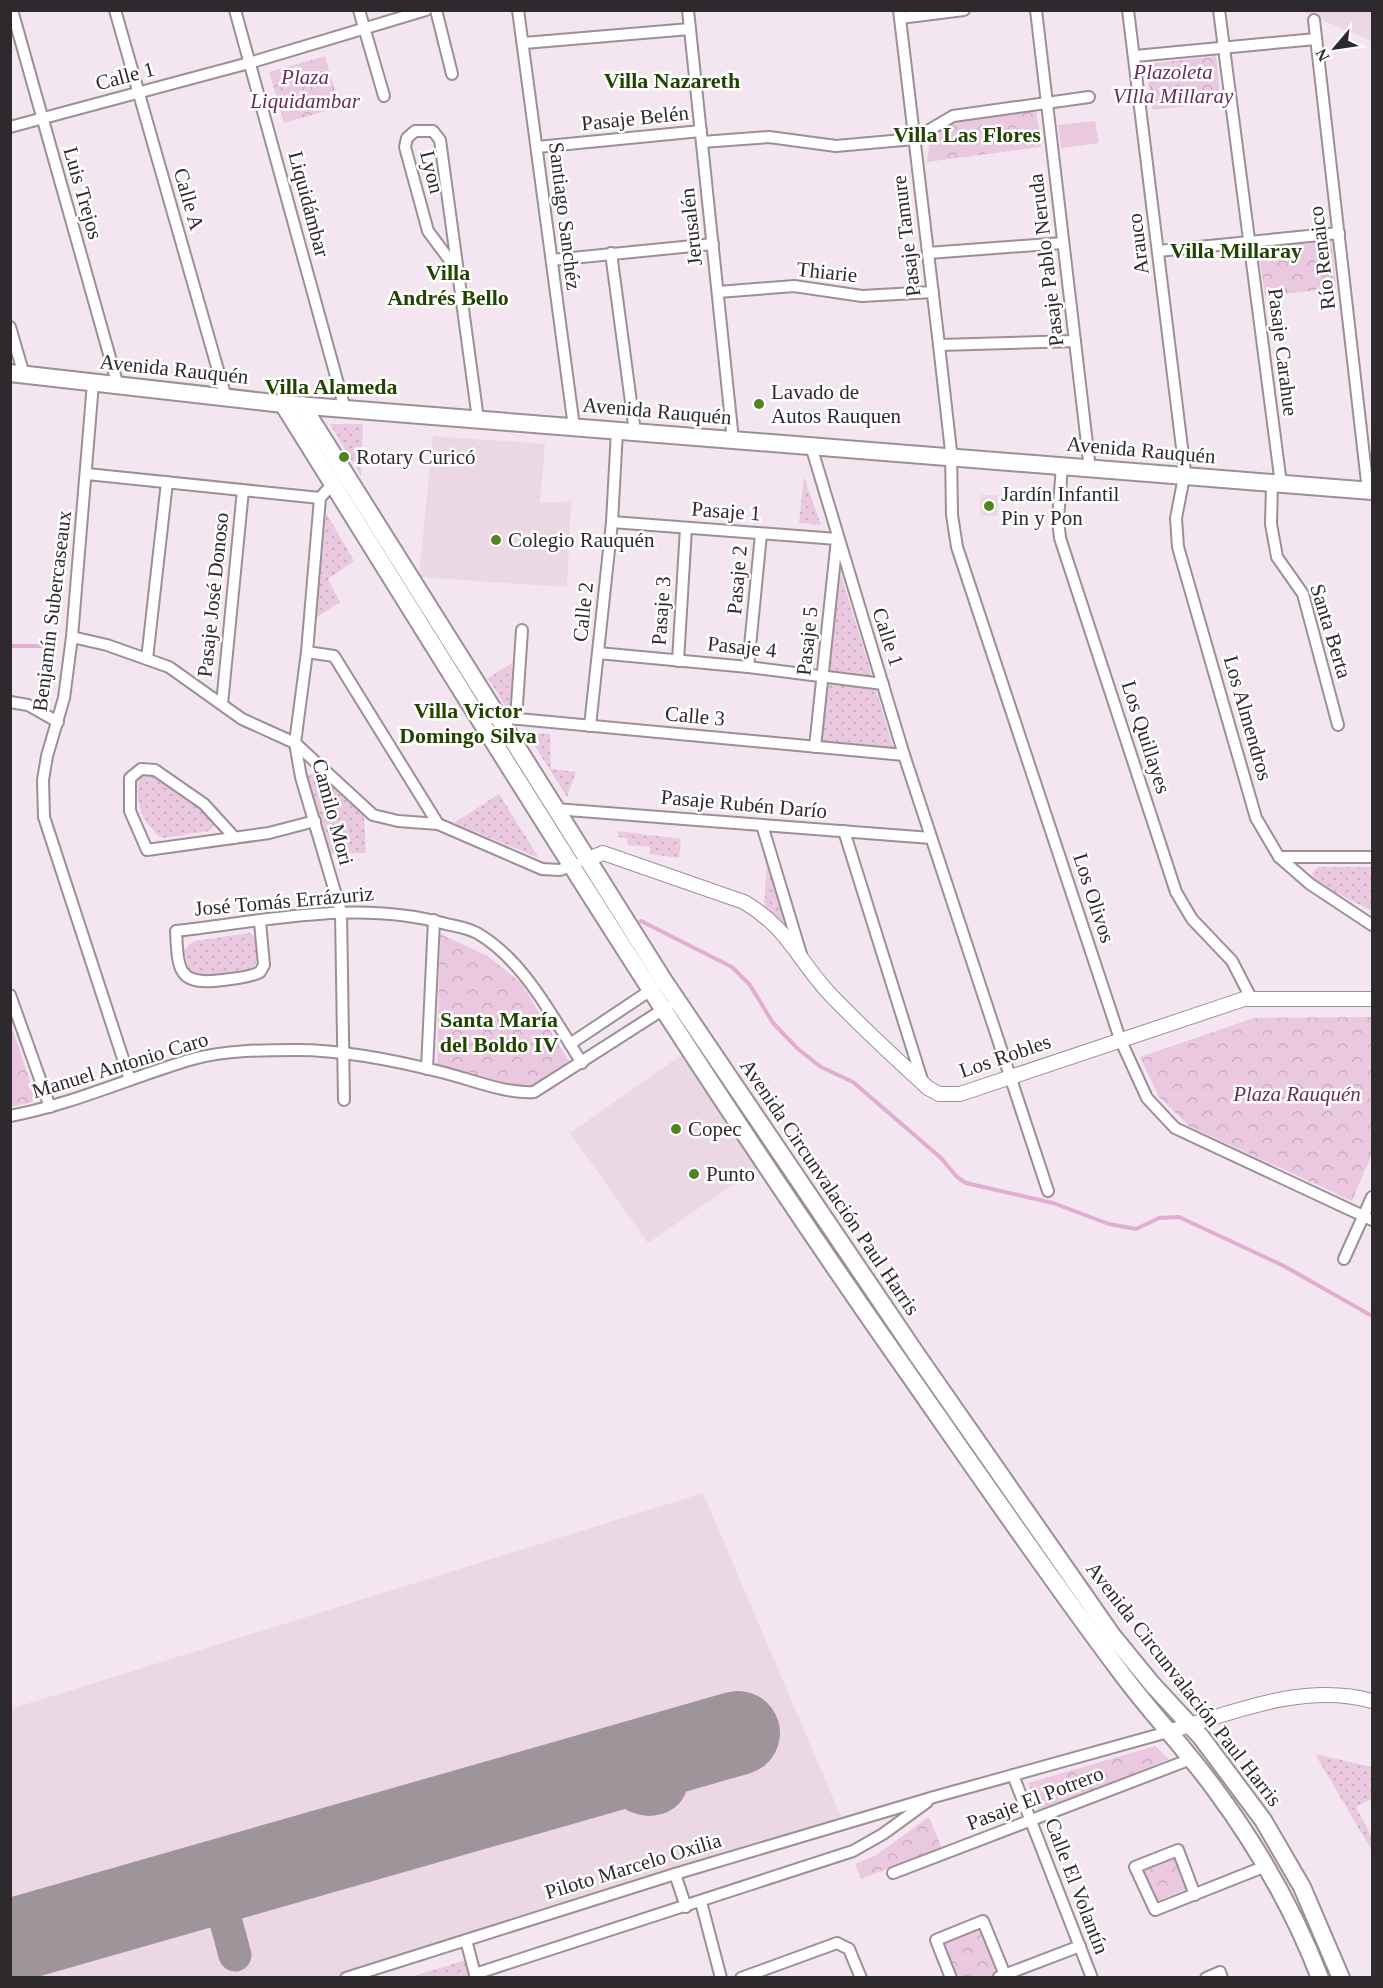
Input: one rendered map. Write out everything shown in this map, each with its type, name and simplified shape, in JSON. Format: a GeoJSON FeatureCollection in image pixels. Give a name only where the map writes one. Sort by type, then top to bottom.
{"type":"FeatureCollection","features":[{"type":"Feature","properties":{"kind":"main road","name":"Avenida Rauquén"},"geometry":{"type":"LineString","coordinates":[[17,374],[283,404],[1090,469],[1184,474],[1370,491]]}},
{"type":"Feature","properties":{"kind":"main road","name":"Avenida Circunvalación Paul Harris"},"geometry":{"type":"LineString","coordinates":[[283,404],[339,478]]}},
{"type":"Feature","properties":{"kind":"main road","name":"Avenida Circunvalación Paul Harris"},"geometry":{"type":"LineString","coordinates":[[302,405],[339,478],[489,719],[903,1366],[1097,1641],[1231,1811],[1266,1866],[1300,1930],[1320,1977]]}},
{"type":"Feature","properties":{"kind":"main road","name":"Avenida Circunvalación Paul Harris"},"geometry":{"type":"LineString","coordinates":[[489,719],[555,808],[580,863]]}},
{"type":"Feature","properties":{"kind":"main road","name":"Avenida Circunvalación Paul Harris"},"geometry":{"type":"LineString","coordinates":[[671,1005],[823,1218],[1112,1635],[1152,1684],[1191,1725],[1239,1787],[1279,1845],[1302,1887],[1341,1977]]}},
{"type":"Feature","properties":{"kind":"street","name":"Luis Trejos"},"geometry":{"type":"LineString","coordinates":[[12,10],[15,40],[42,119],[118,386]]}},
{"type":"Feature","properties":{"kind":"street","name":"Calle A"},"geometry":{"type":"LineString","coordinates":[[115,10],[226,398]]}},
{"type":"Feature","properties":{"kind":"street","name":"Liquidámbar"},"geometry":{"type":"LineString","coordinates":[[235,10],[345,409]]}},
{"type":"Feature","properties":{"kind":"street"},"geometry":{"type":"LineString","coordinates":[[359,10],[384,96]]}},
{"type":"Feature","properties":{"kind":"street","name":"Calle 1"},"geometry":{"type":"LineString","coordinates":[[10,128],[249,63],[426,10]]}},
{"type":"Feature","properties":{"kind":"street"},"geometry":{"type":"LineString","coordinates":[[436,10],[452,74]]}},
{"type":"Feature","properties":{"kind":"street","name":"Santiago Sanchéz"},"geometry":{"type":"LineString","coordinates":[[518,10],[574,427]]}},
{"type":"Feature","properties":{"kind":"street","name":"Jerusalén"},"geometry":{"type":"LineString","coordinates":[[688,10],[734,440]]}},
{"type":"Feature","properties":{"kind":"street"},"geometry":{"type":"LineString","coordinates":[[899,14],[964,10]]}},
{"type":"Feature","properties":{"kind":"street","name":"Pasaje Pablo Neruda"},"geometry":{"type":"LineString","coordinates":[[1036,10],[1090,469]]}},
{"type":"Feature","properties":{"kind":"street","name":"Arauco"},"geometry":{"type":"LineString","coordinates":[[1128,10],[1184,474]]}},
{"type":"Feature","properties":{"kind":"street","name":"Pasaje Carahue"},"geometry":{"type":"LineString","coordinates":[[1219,10],[1250,242],[1276,484]]}},
{"type":"Feature","properties":{"kind":"street","name":"Pasaje Tamure"},"geometry":{"type":"LineString","coordinates":[[899,14],[951,458]]}},
{"type":"Feature","properties":{"kind":"street","name":"Río Renaico"},"geometry":{"type":"LineString","coordinates":[[1314,20],[1370,491]]}},
{"type":"Feature","properties":{"kind":"street"},"geometry":{"type":"LineString","coordinates":[[524,43],[690,29]]}},
{"type":"Feature","properties":{"kind":"street"},"geometry":{"type":"LineString","coordinates":[[1135,56],[1316,39]]}},
{"type":"Feature","properties":{"kind":"street"},"geometry":{"type":"LineString","coordinates":[[914,139],[953,116],[1089,97]]}},
{"type":"Feature","properties":{"kind":"street","name":"Lyon"},"geometry":{"type":"LineString","coordinates":[[457,270],[433,241],[424,221],[405,147],[407,138],[415,130],[432,131],[440,140],[478,419]]}},
{"type":"Feature","properties":{"kind":"street","name":"Pasaje Belén"},"geometry":{"type":"LineString","coordinates":[[537,147],[702,136],[769,137],[836,146],[914,139]]}},
{"type":"Feature","properties":{"kind":"street"},"geometry":{"type":"LineString","coordinates":[[1158,251],[1339,233]]}},
{"type":"Feature","properties":{"kind":"street"},"geometry":{"type":"LineString","coordinates":[[928,253],[1063,243]]}},
{"type":"Feature","properties":{"kind":"street"},"geometry":{"type":"LineString","coordinates":[[552,260],[713,244]]}},
{"type":"Feature","properties":{"kind":"street"},"geometry":{"type":"LineString","coordinates":[[611,254],[635,432]]}},
{"type":"Feature","properties":{"kind":"street","name":"Thiarie"},"geometry":{"type":"LineString","coordinates":[[718,292],[794,286],[862,296],[933,292]]}},
{"type":"Feature","properties":{"kind":"street"},"geometry":{"type":"LineString","coordinates":[[10,327],[17,374]]}},
{"type":"Feature","properties":{"kind":"street"},"geometry":{"type":"LineString","coordinates":[[939,345],[1075,340]]}},
{"type":"Feature","properties":{"kind":"street","name":"Benjamín Subercaseaux"},"geometry":{"type":"LineString","coordinates":[[93,383],[72,637],[58,722],[47,756],[43,780],[44,817],[130,1080]]}},
{"type":"Feature","properties":{"kind":"street","name":"Calle 2"},"geometry":{"type":"LineString","coordinates":[[590,726],[612,522],[617,431]]}},
{"type":"Feature","properties":{"kind":"street","name":"Calle 1"},"geometry":{"type":"LineString","coordinates":[[811,446],[837,539],[904,755],[1048,1191]]}},
{"type":"Feature","properties":{"kind":"street","name":"Los Olivos"},"geometry":{"type":"LineString","coordinates":[[951,458],[952,515],[957,547],[1120,1039],[1148,1098],[1175,1128],[1368,1218]]}},
{"type":"Feature","properties":{"kind":"street","name":"Los Quillayes"},"geometry":{"type":"LineString","coordinates":[[1062,466],[1058,519],[1060,538],[1176,892],[1192,920],[1232,961],[1251,998]]}},
{"type":"Feature","properties":{"kind":"street"},"geometry":{"type":"LineString","coordinates":[[87,474],[320,498],[339,478]]}},
{"type":"Feature","properties":{"kind":"street","name":"Los Almendros"},"geometry":{"type":"LineString","coordinates":[[1184,474],[1176,518],[1178,547],[1256,818],[1279,857],[1310,884],[1372,925]]}},
{"type":"Feature","properties":{"kind":"street"},"geometry":{"type":"LineString","coordinates":[[147,659],[167,483]]}},
{"type":"Feature","properties":{"kind":"street","name":"Santa Berta"},"geometry":{"type":"LineString","coordinates":[[1276,484],[1271,524],[1277,557],[1303,594],[1338,725]]}},
{"type":"Feature","properties":{"kind":"street","name":"Pasaje José Donoso"},"geometry":{"type":"LineString","coordinates":[[222,704],[243,490]]}},
{"type":"Feature","properties":{"kind":"street","name":"Camilo Mori"},"geometry":{"type":"LineString","coordinates":[[320,498],[307,652],[295,742],[300,777],[341,912],[344,1100]]}},
{"type":"Feature","properties":{"kind":"street","name":"Pasaje 1"},"geometry":{"type":"LineString","coordinates":[[612,522],[837,539]]}},
{"type":"Feature","properties":{"kind":"street","name":"Pasaje 3"},"geometry":{"type":"LineString","coordinates":[[678,661],[686,528]]}},
{"type":"Feature","properties":{"kind":"street","name":"Pasaje 2"},"geometry":{"type":"LineString","coordinates":[[748,667],[761,534]]}},
{"type":"Feature","properties":{"kind":"street","name":"Pasaje 5"},"geometry":{"type":"LineString","coordinates":[[815,747],[837,539]]}},
{"type":"Feature","properties":{"kind":"street"},"geometry":{"type":"LineString","coordinates":[[516,719],[522,630]]}},
{"type":"Feature","properties":{"kind":"street"},"geometry":{"type":"LineString","coordinates":[[72,637],[169,667],[264,731],[295,742],[373,815],[398,821],[438,824],[542,869],[560,870],[580,863]]}},
{"type":"Feature","properties":{"kind":"street"},"geometry":{"type":"LineString","coordinates":[[307,652],[334,656],[438,824]]}},
{"type":"Feature","properties":{"kind":"street","name":"Pasaje 4"},"geometry":{"type":"LineString","coordinates":[[598,653],[748,667],[883,684]]}},
{"type":"Feature","properties":{"kind":"street"},"geometry":{"type":"LineString","coordinates":[[10,702],[28,705],[58,722]]}},
{"type":"Feature","properties":{"kind":"street","name":"Calle 3"},"geometry":{"type":"LineString","coordinates":[[489,719],[516,719],[904,755]]}},
{"type":"Feature","properties":{"kind":"street"},"geometry":{"type":"LineString","coordinates":[[235,838],[204,804],[155,771],[145,768],[136,771],[130,778],[128,796],[134,824],[147,850],[235,838],[269,833],[315,821]]}},
{"type":"Feature","properties":{"kind":"street","name":"Pasaje Rubén Darío"},"geometry":{"type":"LineString","coordinates":[[555,808],[931,838]]}},
{"type":"Feature","properties":{"kind":"street"},"geometry":{"type":"LineString","coordinates":[[762,825],[801,954]]}},
{"type":"Feature","properties":{"kind":"street"},"geometry":{"type":"LineString","coordinates":[[844,831],[923,1083]]}},
{"type":"Feature","properties":{"kind":"street","name":"Los Robles"},"geometry":{"type":"LineString","coordinates":[[580,863],[603,853],[744,902],[765,914],[801,954],[827,990],[923,1083],[939,1094],[953,1095],[1251,998],[1372,999]]}},
{"type":"Feature","properties":{"kind":"street"},"geometry":{"type":"LineString","coordinates":[[1279,857],[1372,856]]}},
{"type":"Feature","properties":{"kind":"street","name":"José Tomás Errázuriz"},"geometry":{"type":"LineString","coordinates":[[260,922],[263,969],[251,976],[203,983],[192,982],[185,975],[178,958],[176,931],[341,912],[384,912],[434,920],[476,932],[514,963],[582,1063]]}},
{"type":"Feature","properties":{"kind":"street"},"geometry":{"type":"LineString","coordinates":[[428,1069],[434,920]]}},
{"type":"Feature","properties":{"kind":"street"},"geometry":{"type":"LineString","coordinates":[[570,1044],[658,985]]}},
{"type":"Feature","properties":{"kind":"street"},"geometry":{"type":"LineString","coordinates":[[10,995],[50,1107]]}},
{"type":"Feature","properties":{"kind":"street","name":"Manuel Antonio Caro"},"geometry":{"type":"LineString","coordinates":[[10,1116],[50,1107],[195,1058],[246,1051],[300,1050],[344,1055],[428,1069],[526,1092],[542,1089],[671,1005]]}},
{"type":"Feature","properties":{"kind":"street"},"geometry":{"type":"LineString","coordinates":[[1344,1259],[1368,1218],[1372,1197]]}},
{"type":"Feature","properties":{"kind":"street","name":"Piloto Marcelo Oxilia"},"geometry":{"type":"LineString","coordinates":[[345,1977],[675,1874],[934,1797],[1191,1725],[1302,1696],[1335,1695],[1372,1701]]}},
{"type":"Feature","properties":{"kind":"street","name":"Pasaje El Potrero"},"geometry":{"type":"LineString","coordinates":[[893,1873],[1191,1759]]}},
{"type":"Feature","properties":{"kind":"street","name":"Calle El Volantín"},"geometry":{"type":"LineString","coordinates":[[1013,1775],[1092,1977]]}},
{"type":"Feature","properties":{"kind":"street","name":"Piloto Marcelo Oxilia"},"geometry":{"type":"LineString","coordinates":[[476,1976],[853,1851],[883,1834],[934,1797]]}},
{"type":"Feature","properties":{"kind":"street"},"geometry":{"type":"LineString","coordinates":[[1195,1894],[1178,1850],[1135,1867],[1155,1910],[1266,1866]]}},
{"type":"Feature","properties":{"kind":"street"},"geometry":{"type":"LineString","coordinates":[[675,1874],[686,1907]]}},
{"type":"Feature","properties":{"kind":"street"},"geometry":{"type":"LineString","coordinates":[[701,1902],[721,1977]]}},
{"type":"Feature","properties":{"kind":"street"},"geometry":{"type":"LineString","coordinates":[[951,1977],[936,1940],[983,1921],[1002,1976],[1080,1946]]}},
{"type":"Feature","properties":{"kind":"street"},"geometry":{"type":"LineString","coordinates":[[466,1940],[476,1976]]}},
{"type":"Feature","properties":{"kind":"street"},"geometry":{"type":"LineString","coordinates":[[741,1977],[834,1943],[844,1944],[849,1949],[861,1977]]}},
{"type":"Feature","properties":{"kind":"street"},"geometry":{"type":"LineString","coordinates":[[1206,1977],[1220,1972],[1222,1977]]}},
{"type":"Feature","properties":{"kind":"shaded area"},"geometry":{"type":"Polygon","coordinates":[[[1300,11],[1372,11],[1372,41],[1300,11]]]}},
{"type":"Feature","properties":{"kind":"shaded area","name":"Colegio Rauquén"},"geometry":{"type":"Polygon","coordinates":[[[433,436],[545,444],[540,503],[571,501],[567,587],[419,577],[433,436]]]}},
{"type":"Feature","properties":{"kind":"shaded area","name":"Jardín Infantil Pin y Pon"},"geometry":{"type":"Polygon","coordinates":[[[980,495],[998,495],[997,516],[980,516],[980,495]]]}},
{"type":"Feature","properties":{"kind":"shaded area"},"geometry":{"type":"Polygon","coordinates":[[[683,1054],[760,1166],[648,1243],[570,1133],[683,1054]]]}},
{"type":"Feature","properties":{"kind":"shaded area"},"geometry":{"type":"Polygon","coordinates":[[[703,1493],[841,1817],[493,1924],[337,1977],[11,1978],[11,1709],[703,1493]]]}},
{"type":"Feature","properties":{"kind":"green space","name":"Plaza Liquidambar"},"geometry":{"type":"Polygon","coordinates":[[[325,56],[340,107],[284,123],[269,72],[325,56]]]}},
{"type":"Feature","properties":{"kind":"green space","name":"Plazoleta VIlla Millaray"},"geometry":{"type":"Polygon","coordinates":[[[1216,56],[1221,102],[1152,110],[1146,64],[1216,56]]]}},
{"type":"Feature","properties":{"kind":"green space"},"geometry":{"type":"Polygon","coordinates":[[[1035,103],[1041,147],[927,162],[931,132],[947,120],[1035,103]]]}},
{"type":"Feature","properties":{"kind":"green space"},"geometry":{"type":"Polygon","coordinates":[[[1095,121],[1099,143],[1061,148],[1058,125],[1095,121]]]}},
{"type":"Feature","properties":{"kind":"green space"},"geometry":{"type":"Polygon","coordinates":[[[1332,241],[1336,288],[1265,296],[1258,248],[1332,241]]]}},
{"type":"Feature","properties":{"kind":"green space"},"geometry":{"type":"Polygon","coordinates":[[[330,424],[363,424],[361,476],[330,424]]]}},
{"type":"Feature","properties":{"kind":"green space"},"geometry":{"type":"Polygon","coordinates":[[[804,477],[821,525],[799,523],[804,477]]]}},
{"type":"Feature","properties":{"kind":"green space"},"geometry":{"type":"Polygon","coordinates":[[[326,513],[354,561],[328,579],[340,602],[316,618],[326,513]]]}},
{"type":"Feature","properties":{"kind":"green space"},"geometry":{"type":"Polygon","coordinates":[[[837,562],[873,679],[829,673],[837,562]]]}},
{"type":"Feature","properties":{"kind":"green space"},"geometry":{"type":"Polygon","coordinates":[[[512,663],[511,715],[488,678],[512,663]]]}},
{"type":"Feature","properties":{"kind":"green space"},"geometry":{"type":"Polygon","coordinates":[[[828,680],[875,686],[893,747],[822,741],[828,680]]]}},
{"type":"Feature","properties":{"kind":"green space"},"geometry":{"type":"Polygon","coordinates":[[[526,732],[550,734],[551,769],[576,772],[567,797],[526,732]]]}},
{"type":"Feature","properties":{"kind":"green space"},"geometry":{"type":"Polygon","coordinates":[[[316,772],[364,815],[366,853],[330,854],[307,781],[307,776],[316,772]]]}},
{"type":"Feature","properties":{"kind":"green space"},"geometry":{"type":"Polygon","coordinates":[[[151,775],[212,817],[213,826],[210,831],[162,838],[155,832],[141,812],[138,796],[139,778],[151,775]]]}},
{"type":"Feature","properties":{"kind":"green space"},"geometry":{"type":"Polygon","coordinates":[[[499,794],[539,858],[454,823],[499,794]]]}},
{"type":"Feature","properties":{"kind":"green space"},"geometry":{"type":"Polygon","coordinates":[[[617,831],[681,839],[679,858],[650,854],[650,847],[628,845],[627,838],[618,837],[617,831]]]}},
{"type":"Feature","properties":{"kind":"green space"},"geometry":{"type":"Polygon","coordinates":[[[767,862],[791,941],[764,908],[767,862]]]}},
{"type":"Feature","properties":{"kind":"green space"},"geometry":{"type":"Polygon","coordinates":[[[1318,867],[1372,867],[1372,911],[1315,882],[1312,873],[1318,867]]]}},
{"type":"Feature","properties":{"kind":"green space"},"geometry":{"type":"Polygon","coordinates":[[[250,933],[254,936],[256,954],[256,962],[252,968],[229,975],[210,976],[197,975],[189,970],[184,950],[194,941],[250,933]]]}},
{"type":"Feature","properties":{"kind":"green space"},"geometry":{"type":"Polygon","coordinates":[[[440,934],[488,956],[521,983],[573,1068],[537,1090],[437,1066],[440,934]]]}},
{"type":"Feature","properties":{"kind":"green space","name":"Plaza Rauquén"},"geometry":{"type":"Polygon","coordinates":[[[1372,1017],[1372,1154],[1352,1201],[1189,1126],[1159,1097],[1140,1057],[1254,1018],[1372,1017]]]}},
{"type":"Feature","properties":{"kind":"green space"},"geometry":{"type":"Polygon","coordinates":[[[10,1022],[34,1093],[33,1102],[11,1107],[10,1022]]]}},
{"type":"Feature","properties":{"kind":"green space"},"geometry":{"type":"Polygon","coordinates":[[[1155,1746],[1169,1759],[1039,1811],[1028,1783],[1155,1746]]]}},
{"type":"Feature","properties":{"kind":"green space"},"geometry":{"type":"Polygon","coordinates":[[[1315,1754],[1372,1767],[1372,1799],[1356,1807],[1372,1837],[1372,1851],[1315,1754]]]}},
{"type":"Feature","properties":{"kind":"green space"},"geometry":{"type":"Polygon","coordinates":[[[929,1817],[942,1848],[861,1879],[855,1864],[876,1855],[929,1817]]]}},
{"type":"Feature","properties":{"kind":"green space"},"geometry":{"type":"Polygon","coordinates":[[[1175,1855],[1189,1888],[1155,1902],[1141,1869],[1175,1855]]]}},
{"type":"Feature","properties":{"kind":"green space"},"geometry":{"type":"Polygon","coordinates":[[[981,1928],[999,1974],[990,1977],[955,1977],[942,1943],[981,1928]]]}},
{"type":"Feature","properties":{"kind":"green space"},"geometry":{"type":"Polygon","coordinates":[[[466,1960],[470,1977],[407,1978],[466,1960]]]}},
{"type":"Feature","properties":{"kind":"waterway"},"geometry":{"type":"LineString","coordinates":[[10,646],[47,646]]}},
{"type":"Feature","properties":{"kind":"waterway"},"geometry":{"type":"LineString","coordinates":[[641,921],[732,967],[750,985],[773,1023],[798,1049],[821,1067],[853,1082],[941,1158],[957,1177],[966,1183],[1053,1203],[1109,1224],[1136,1229],[1159,1218],[1179,1217],[1284,1266],[1372,1316]]}},
{"type":"Feature","properties":{"kind":"taxiway"},"geometry":{"type":"LineString","coordinates":[[586,1776],[607,1780],[642,1799],[661,1797],[667,1793],[672,1781],[670,1767],[663,1754]]}},
{"type":"Feature","properties":{"kind":"taxiway"},"geometry":{"type":"LineString","coordinates":[[215,1882],[235,1955]]}},
{"type":"Feature","properties":{"kind":"runway"},"geometry":{"type":"LineString","coordinates":[[10,1941],[738,1733]]}},
{"type":"Feature","properties":{"kind":"place","name":"Lavado de Autos Rauquen"},"geometry":{"type":"Point","coordinates":[759,404]}},
{"type":"Feature","properties":{"kind":"place","name":"Rotary Curicó"},"geometry":{"type":"Point","coordinates":[344,457]}},
{"type":"Feature","properties":{"kind":"place","name":"Jardín Infantil Pin y Pon"},"geometry":{"type":"Point","coordinates":[989,506]}},
{"type":"Feature","properties":{"kind":"place","name":"Colegio Rauquén"},"geometry":{"type":"Point","coordinates":[496,540]}},
{"type":"Feature","properties":{"kind":"place","name":"Copec"},"geometry":{"type":"Point","coordinates":[676,1129]}},
{"type":"Feature","properties":{"kind":"place","name":"Punto"},"geometry":{"type":"Point","coordinates":[694,1174]}},
{"type":"Feature","properties":{"kind":"district","name":"Villa Nazareth"},"geometry":{"type":"Point","coordinates":[672,80]}},
{"type":"Feature","properties":{"kind":"district","name":"Villa Las Flores"},"geometry":{"type":"Point","coordinates":[967,134]}},
{"type":"Feature","properties":{"kind":"district","name":"Villa Millaray"},"geometry":{"type":"Point","coordinates":[1236,250]}},
{"type":"Feature","properties":{"kind":"district","name":"Villa Andrés Bello"},"geometry":{"type":"Point","coordinates":[448,284]}},
{"type":"Feature","properties":{"kind":"district","name":"Villa Alameda"},"geometry":{"type":"Point","coordinates":[331,386]}},
{"type":"Feature","properties":{"kind":"district","name":"Villa Victor Domingo Silva"},"geometry":{"type":"Point","coordinates":[468,722]}},
{"type":"Feature","properties":{"kind":"district","name":"Santa María del Boldo IV"},"geometry":{"type":"Point","coordinates":[499,1032]}}]}
